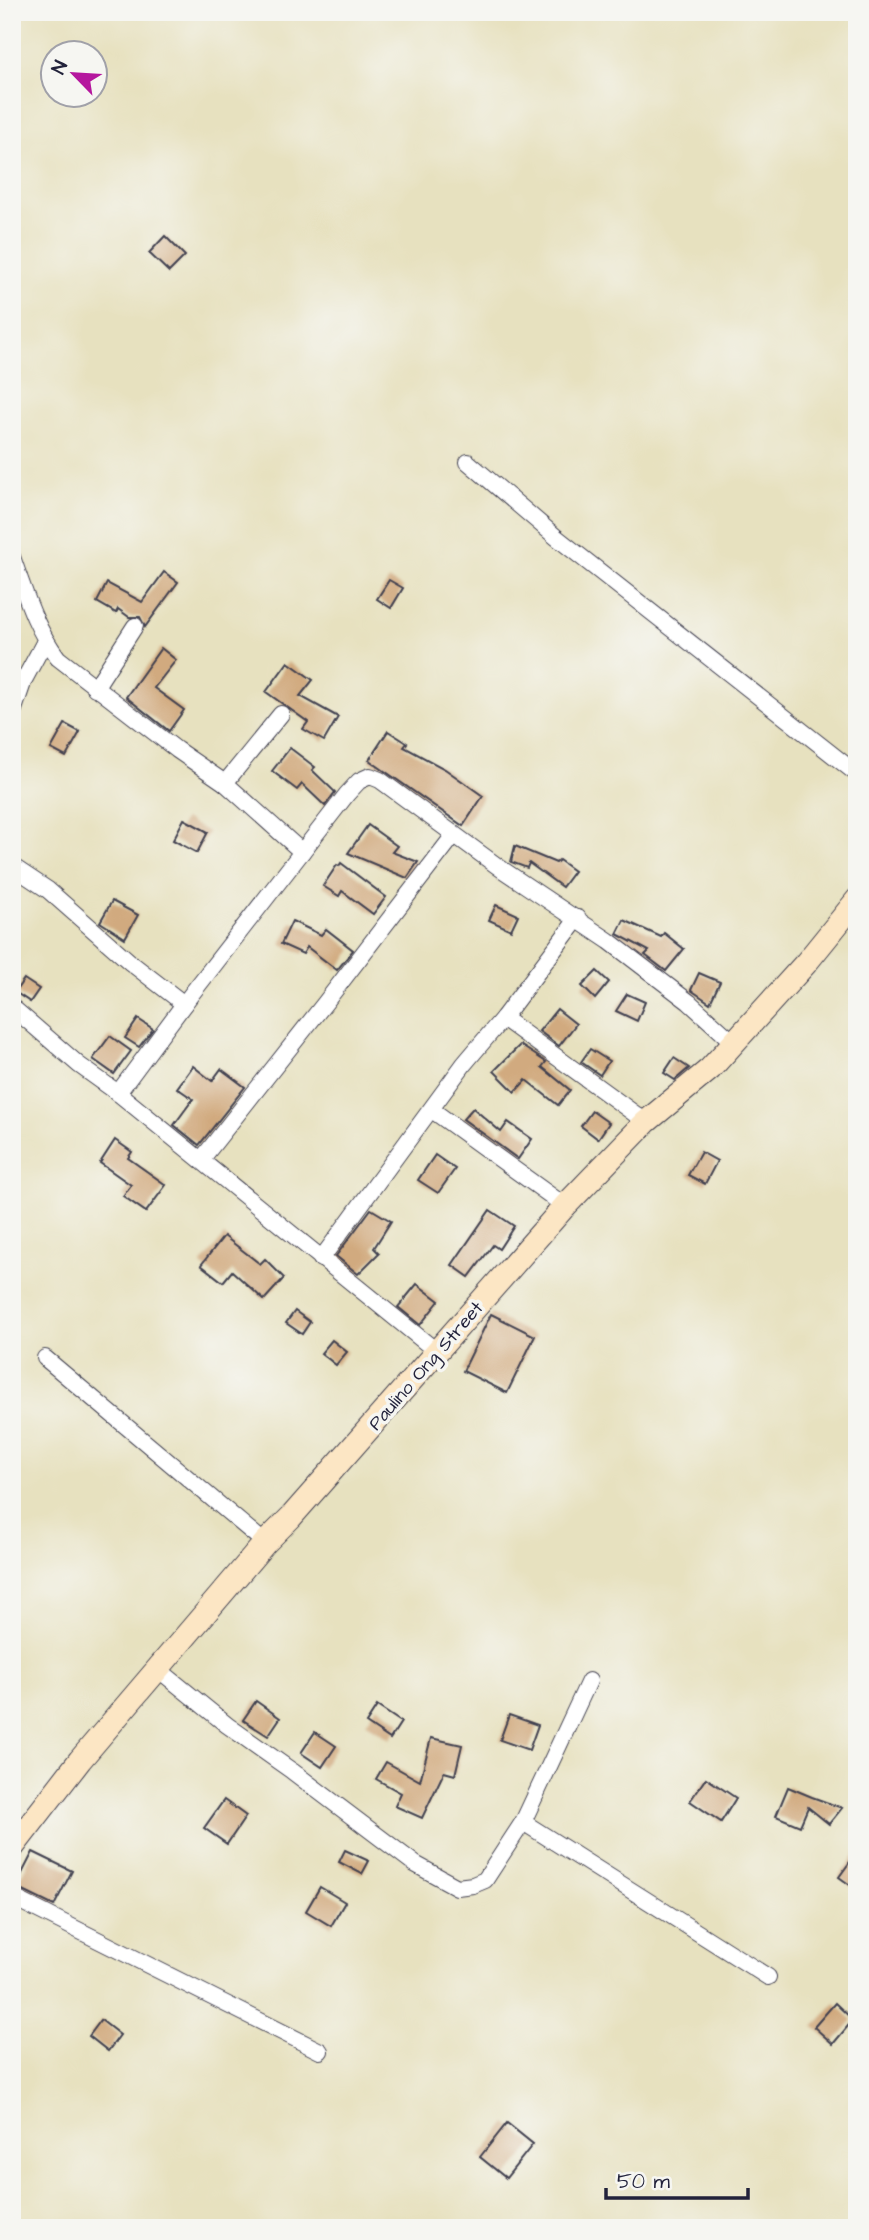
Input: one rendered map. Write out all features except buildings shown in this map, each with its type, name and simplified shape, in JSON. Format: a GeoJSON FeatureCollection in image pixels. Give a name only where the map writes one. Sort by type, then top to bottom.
{"type":"FeatureCollection","features":[{"type":"Feature","properties":{"kind":"street"},"geometry":{"type":"LineString","coordinates":[[468,463],[566,545],[857,774]]}},
{"type":"Feature","properties":{"kind":"street"},"geometry":{"type":"LineString","coordinates":[[12,557],[32,614],[45,641],[58,658],[225,783],[302,852]]}},
{"type":"Feature","properties":{"kind":"street"},"geometry":{"type":"LineString","coordinates":[[95,688],[135,626]]}},
{"type":"Feature","properties":{"kind":"street"},"geometry":{"type":"LineString","coordinates":[[12,715],[24,680],[45,641]]}},
{"type":"Feature","properties":{"kind":"street"},"geometry":{"type":"LineString","coordinates":[[225,783],[281,714]]}},
{"type":"Feature","properties":{"kind":"street"},"geometry":{"type":"LineString","coordinates":[[118,1093],[347,794],[359,781],[370,776],[380,780],[500,868],[578,918],[688,1002],[733,1042]]}},
{"type":"Feature","properties":{"kind":"street"},"geometry":{"type":"LineString","coordinates":[[201,1160],[326,1003],[454,835]]}},
{"type":"Feature","properties":{"kind":"street"},"geometry":{"type":"LineString","coordinates":[[12,866],[48,890],[131,963],[184,1004]]}},
{"type":"Feature","properties":{"kind":"street","name":"Paulino Ong Street"},"geometry":{"type":"LineString","coordinates":[[12,1848],[80,1759],[265,1544],[565,1206],[646,1122],[710,1069],[806,963],[857,900]]}},
{"type":"Feature","properties":{"kind":"street"},"geometry":{"type":"LineString","coordinates":[[321,1259],[464,1064],[503,1018],[578,918]]}},
{"type":"Feature","properties":{"kind":"street"},"geometry":{"type":"LineString","coordinates":[[12,1007],[79,1065],[118,1093],[436,1352]]}},
{"type":"Feature","properties":{"kind":"street"},"geometry":{"type":"LineString","coordinates":[[503,1018],[646,1122]]}},
{"type":"Feature","properties":{"kind":"street"},"geometry":{"type":"LineString","coordinates":[[432,1110],[565,1206]]}},
{"type":"Feature","properties":{"kind":"street"},"geometry":{"type":"LineString","coordinates":[[45,1358],[265,1544]]}},
{"type":"Feature","properties":{"kind":"street"},"geometry":{"type":"LineString","coordinates":[[158,1669],[226,1725],[415,1864],[457,1887],[485,1880],[523,1822],[589,1681]]}},
{"type":"Feature","properties":{"kind":"street"},"geometry":{"type":"LineString","coordinates":[[523,1822],[768,1977]]}},
{"type":"Feature","properties":{"kind":"street"},"geometry":{"type":"LineString","coordinates":[[12,1897],[320,2051]]}}]}
